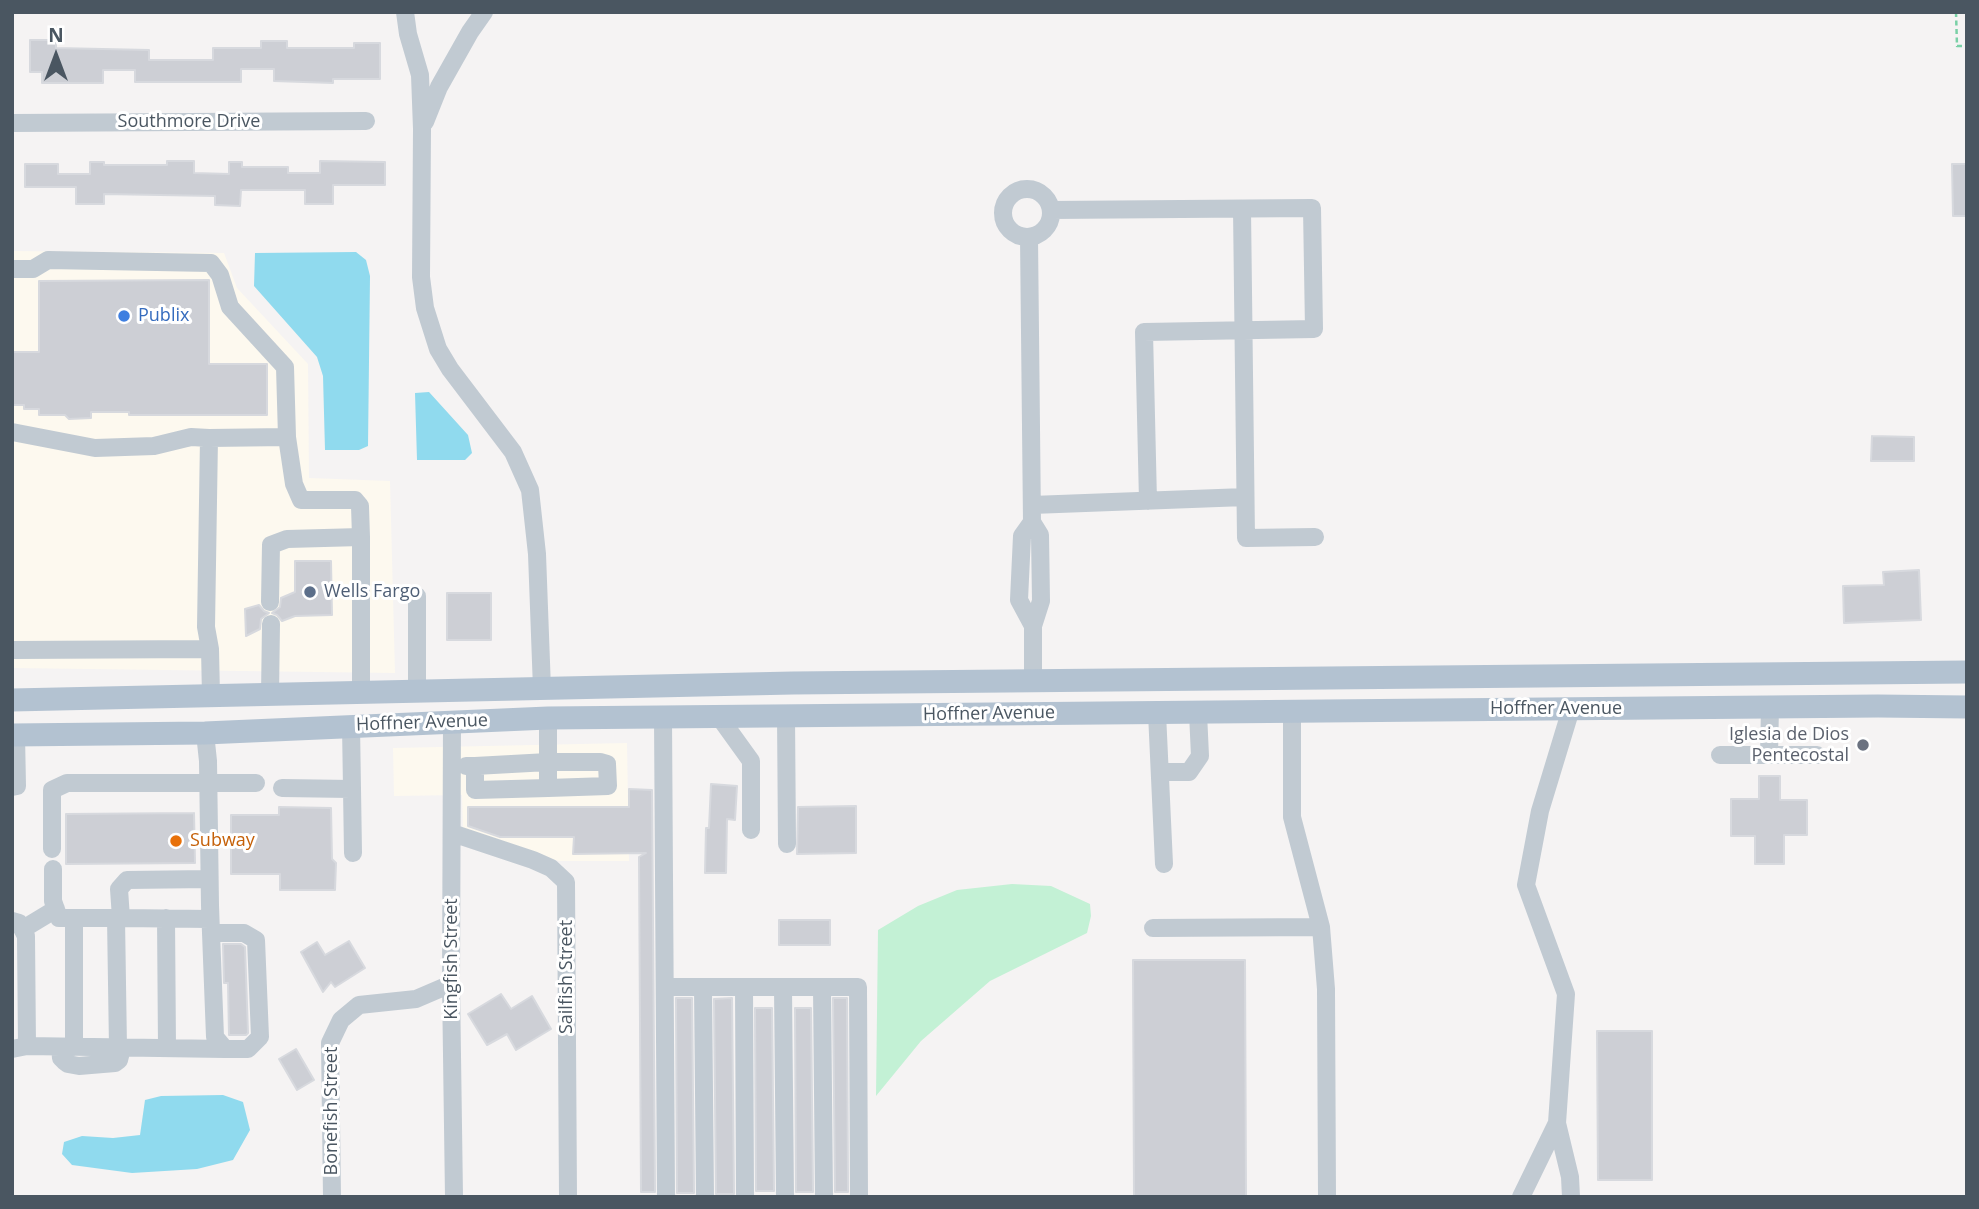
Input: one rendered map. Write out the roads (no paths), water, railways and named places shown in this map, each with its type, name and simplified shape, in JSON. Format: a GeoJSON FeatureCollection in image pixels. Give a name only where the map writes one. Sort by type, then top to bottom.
{"type":"FeatureCollection","features":[{"type":"Feature","properties":{"kind":"main road"},"geometry":{"type":"LineString","coordinates":[[1941,707],[1944,671]]}},
{"type":"Feature","properties":{"kind":"main road","name":"Hoffner Avenue"},"geometry":{"type":"LineString","coordinates":[[12,701],[741,684],[1967,671]]}},
{"type":"Feature","properties":{"kind":"main road"},"geometry":{"type":"LineString","coordinates":[[1292,711],[1314,693],[1333,690],[1529,688],[1561,674]]}},
{"type":"Feature","properties":{"kind":"main road"},"geometry":{"type":"LineString","coordinates":[[1157,713],[1162,701],[1171,694],[1190,690],[1258,690],[1303,677]]}},
{"type":"Feature","properties":{"kind":"main road"},"geometry":{"type":"LineString","coordinates":[[548,718],[569,699],[708,696],[741,684]]}},
{"type":"Feature","properties":{"kind":"main road"},"geometry":{"type":"LineString","coordinates":[[452,722],[472,712],[512,711],[533,701],[541,689]]}},
{"type":"Feature","properties":{"kind":"main road","name":"Hoffner Avenue"},"geometry":{"type":"LineString","coordinates":[[14,735],[205,733],[548,718],[1967,707]]}},
{"type":"Feature","properties":{"kind":"street"},"geometry":{"type":"LineString","coordinates":[[405,12],[408,34],[420,75],[421,277],[425,308],[431,331],[444,359],[513,452],[530,490],[537,554],[541,689]]}},
{"type":"Feature","properties":{"kind":"street"},"geometry":{"type":"LineString","coordinates":[[422,129],[439,87],[484,12]]}},
{"type":"Feature","properties":{"kind":"street","name":"Southmore Drive"},"geometry":{"type":"LineString","coordinates":[[12,123],[366,121]]}},
{"type":"Feature","properties":{"kind":"street"},"geometry":{"type":"LineString","coordinates":[[1022,190],[1037,192],[1049,203],[1051,210],[1048,225],[1043,232],[1029,237],[1014,233],[1008,228],[1003,213],[1009,198],[1022,190]]}},
{"type":"Feature","properties":{"kind":"street"},"geometry":{"type":"LineString","coordinates":[[1051,210],[1311,208],[1314,328],[1143,332],[1148,501]]}},
{"type":"Feature","properties":{"kind":"street"},"geometry":{"type":"LineString","coordinates":[[1242,209],[1246,538],[1315,537]]}},
{"type":"Feature","properties":{"kind":"street"},"geometry":{"type":"LineString","coordinates":[[1029,237],[1032,513],[1040,536],[1041,601],[1033,626],[1033,680]]}},
{"type":"Feature","properties":{"kind":"street"},"geometry":{"type":"LineString","coordinates":[[12,270],[33,269],[48,260],[211,263],[220,275],[230,307],[285,367],[287,437],[294,484],[301,500],[355,500],[360,506],[362,692]]}},
{"type":"Feature","properties":{"kind":"street"},"geometry":{"type":"LineString","coordinates":[[12,432],[95,448],[154,446],[191,437],[287,437]]}},
{"type":"Feature","properties":{"kind":"street"},"geometry":{"type":"LineString","coordinates":[[209,438],[206,627],[210,649],[211,696]]}},
{"type":"Feature","properties":{"kind":"street"},"geometry":{"type":"LineString","coordinates":[[1032,513],[1148,501],[1245,498]]}},
{"type":"Feature","properties":{"kind":"street"},"geometry":{"type":"LineString","coordinates":[[270,602],[271,545],[287,539],[360,537]]}},
{"type":"Feature","properties":{"kind":"street"},"geometry":{"type":"LineString","coordinates":[[417,596],[417,691]]}},
{"type":"Feature","properties":{"kind":"street"},"geometry":{"type":"LineString","coordinates":[[270,695],[271,624]]}},
{"type":"Feature","properties":{"kind":"street"},"geometry":{"type":"LineString","coordinates":[[12,650],[210,649]]}},
{"type":"Feature","properties":{"kind":"street"},"geometry":{"type":"LineString","coordinates":[[1769,755],[1770,707]]}},
{"type":"Feature","properties":{"kind":"street"},"geometry":{"type":"LineString","coordinates":[[1571,709],[1540,811],[1526,885],[1566,994],[1557,1123],[1570,1178],[1571,1197]]}},
{"type":"Feature","properties":{"kind":"street"},"geometry":{"type":"LineString","coordinates":[[1292,711],[1292,817],[1321,927],[1326,989],[1327,1197]]}},
{"type":"Feature","properties":{"kind":"street"},"geometry":{"type":"LineString","coordinates":[[1160,772],[1189,772],[1200,755],[1198,712]]}},
{"type":"Feature","properties":{"kind":"street"},"geometry":{"type":"LineString","coordinates":[[1157,713],[1164,864]]}},
{"type":"Feature","properties":{"kind":"street"},"geometry":{"type":"LineString","coordinates":[[786,716],[787,844]]}},
{"type":"Feature","properties":{"kind":"street"},"geometry":{"type":"LineString","coordinates":[[663,717],[666,1197]]}},
{"type":"Feature","properties":{"kind":"street"},"geometry":{"type":"LineString","coordinates":[[548,718],[548,788]]}},
{"type":"Feature","properties":{"kind":"street"},"geometry":{"type":"LineString","coordinates":[[720,718],[751,761],[751,830]]}},
{"type":"Feature","properties":{"kind":"street","name":"Kingfish Street"},"geometry":{"type":"LineString","coordinates":[[452,722],[451,984],[454,1197]]}},
{"type":"Feature","properties":{"kind":"street"},"geometry":{"type":"LineString","coordinates":[[351,725],[353,853]]}},
{"type":"Feature","properties":{"kind":"street"},"geometry":{"type":"LineString","coordinates":[[205,733],[211,926],[220,1043]]}},
{"type":"Feature","properties":{"kind":"street"},"geometry":{"type":"LineString","coordinates":[[12,786],[17,786],[14,735]]}},
{"type":"Feature","properties":{"kind":"street"},"geometry":{"type":"LineString","coordinates":[[1720,755],[1817,755]]}},
{"type":"Feature","properties":{"kind":"street"},"geometry":{"type":"LineString","coordinates":[[452,767],[548,762],[600,762],[607,764],[608,786],[475,790],[475,766]]}},
{"type":"Feature","properties":{"kind":"street"},"geometry":{"type":"LineString","coordinates":[[52,849],[52,790],[67,783],[256,783]]}},
{"type":"Feature","properties":{"kind":"street"},"geometry":{"type":"LineString","coordinates":[[282,788],[351,789]]}},
{"type":"Feature","properties":{"kind":"street","name":"Sailfish Street"},"geometry":{"type":"LineString","coordinates":[[452,833],[533,860],[551,868],[566,882],[568,1197]]}},
{"type":"Feature","properties":{"kind":"street"},"geometry":{"type":"LineString","coordinates":[[53,869],[53,901],[56,909],[59,918],[166,918],[244,933],[257,940],[260,1037],[248,1049],[220,1043],[167,1048],[67,1047],[20,1039],[26,936],[18,925],[56,909]]}},
{"type":"Feature","properties":{"kind":"street"},"geometry":{"type":"LineString","coordinates":[[120,1048],[119,889],[127,880],[209,879]]}},
{"type":"Feature","properties":{"kind":"street"},"geometry":{"type":"LineString","coordinates":[[67,1047],[74,918]]}},
{"type":"Feature","properties":{"kind":"street"},"geometry":{"type":"LineString","coordinates":[[166,918],[167,1048]]}},
{"type":"Feature","properties":{"kind":"street"},"geometry":{"type":"LineString","coordinates":[[1153,928],[1321,927]]}},
{"type":"Feature","properties":{"kind":"street","name":"Bonefish Street"},"geometry":{"type":"LineString","coordinates":[[332,1197],[330,1043],[341,1020],[359,1005],[416,999],[451,984]]}},
{"type":"Feature","properties":{"kind":"street"},"geometry":{"type":"LineString","coordinates":[[665,987],[858,987],[859,1197]]}},
{"type":"Feature","properties":{"kind":"street"},"geometry":{"type":"LineString","coordinates":[[703,987],[705,1197]]}},
{"type":"Feature","properties":{"kind":"street"},"geometry":{"type":"LineString","coordinates":[[744,987],[745,1197]]}},
{"type":"Feature","properties":{"kind":"street"},"geometry":{"type":"LineString","coordinates":[[783,987],[785,1197]]}},
{"type":"Feature","properties":{"kind":"street"},"geometry":{"type":"LineString","coordinates":[[822,987],[824,1197]]}},
{"type":"Feature","properties":{"kind":"street"},"geometry":{"type":"LineString","coordinates":[[1521,1197],[1557,1123]]}},
{"type":"Feature","properties":{"kind":"water"},"geometry":{"type":"Polygon","coordinates":[[[356,252],[366,260],[370,276],[368,446],[359,450],[325,450],[323,376],[317,357],[254,286],[255,253],[356,252]]]}},
{"type":"Feature","properties":{"kind":"water"},"geometry":{"type":"Polygon","coordinates":[[[429,392],[468,435],[472,453],[465,460],[417,460],[415,393],[429,392]]]}},
{"type":"Feature","properties":{"kind":"water"},"geometry":{"type":"Polygon","coordinates":[[[223,1095],[243,1102],[250,1130],[233,1160],[197,1169],[132,1173],[72,1165],[62,1154],[64,1142],[82,1136],[113,1138],[140,1135],[145,1100],[161,1096],[223,1095]]]}},
{"type":"Feature","properties":{"kind":"place","name":"Publix"},"geometry":{"type":"Point","coordinates":[124,316]}},
{"type":"Feature","properties":{"kind":"place","name":"Wells Fargo"},"geometry":{"type":"Point","coordinates":[310,592]}},
{"type":"Feature","properties":{"kind":"place","name":"Iglesia de Dios Pentecostal"},"geometry":{"type":"Point","coordinates":[1863,745]}},
{"type":"Feature","properties":{"kind":"place","name":"Subway"},"geometry":{"type":"Point","coordinates":[176,841]}}]}
